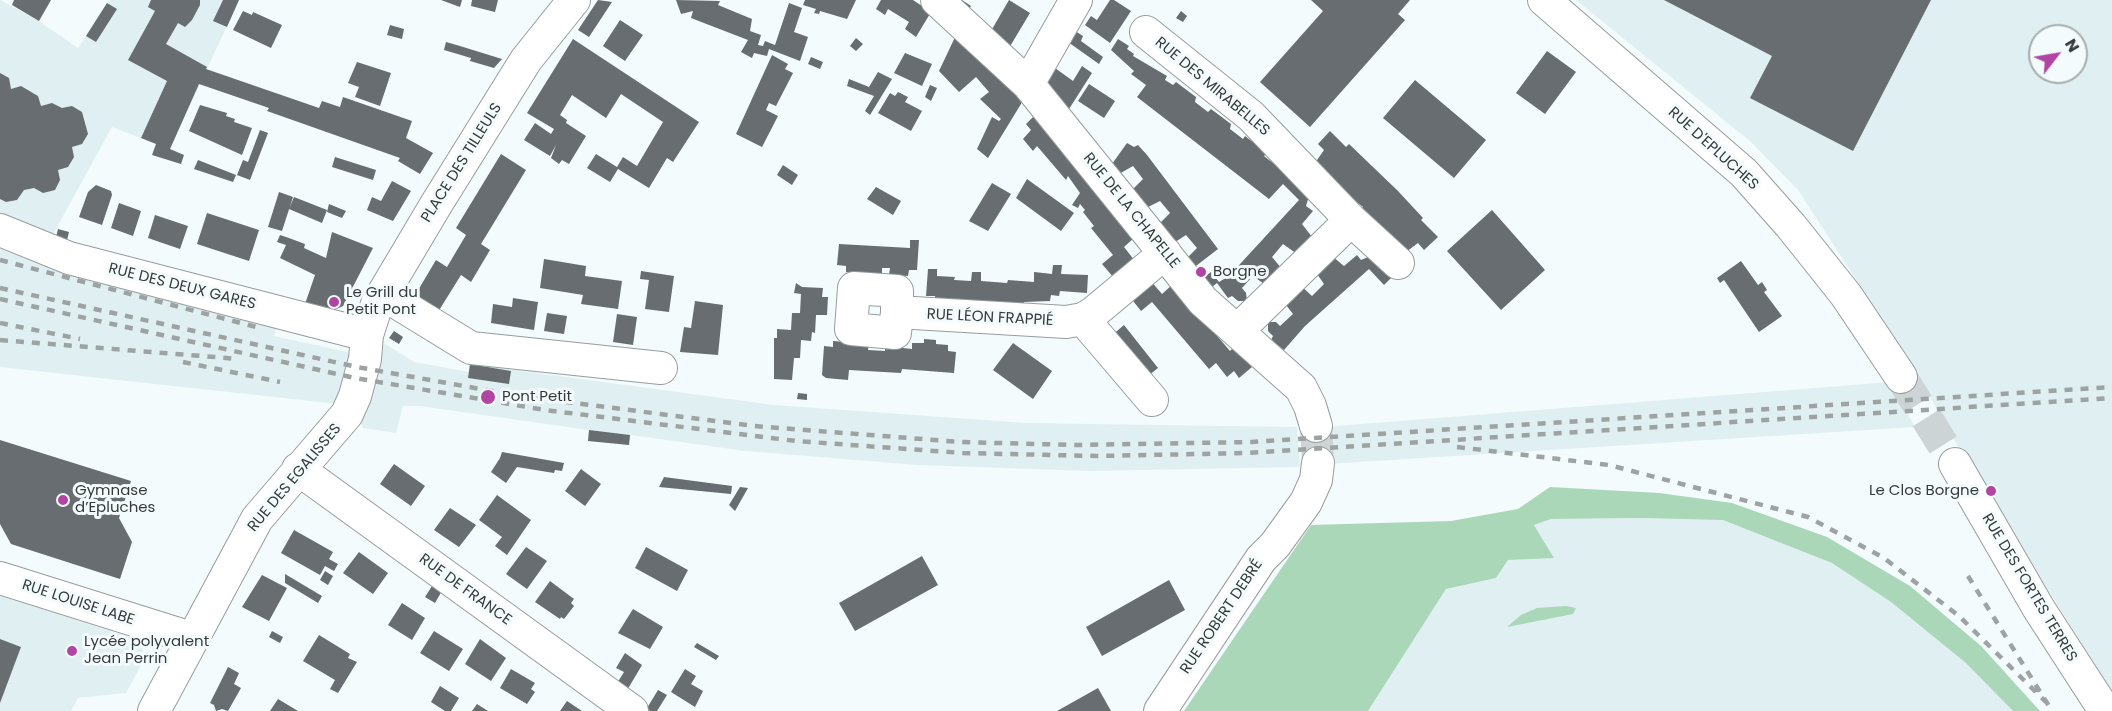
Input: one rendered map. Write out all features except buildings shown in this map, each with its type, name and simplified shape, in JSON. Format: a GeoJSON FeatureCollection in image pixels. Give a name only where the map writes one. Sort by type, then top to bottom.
{"type":"FeatureCollection","features":[{"type":"Feature","properties":{"kind":"street","name":"PLACE DES TILLEULS"},"geometry":{"type":"LineString","coordinates":[[367,335],[383,294],[526,60],[574,0]]}},
{"type":"Feature","properties":{"kind":"street","name":"RUE DE LA CHAPELLE"},"geometry":{"type":"LineString","coordinates":[[937,0],[1028,84],[1203,301],[1301,388],[1316,426]]}},
{"type":"Feature","properties":{"kind":"street"},"geometry":{"type":"LineString","coordinates":[[1028,84],[1076,0]]}},
{"type":"Feature","properties":{"kind":"street","name":"RUE D'EPLUCHES"},"geometry":{"type":"LineString","coordinates":[[1544,0],[1744,173],[1791,226],[1846,295],[1901,377]]}},
{"type":"Feature","properties":{"kind":"street","name":"RUE DES MIRABELLES"},"geometry":{"type":"LineString","coordinates":[[1146,32],[1251,116],[1351,220],[1398,263]]}},
{"type":"Feature","properties":{"kind":"street"},"geometry":{"type":"LineString","coordinates":[[1237,331],[1351,220]]}},
{"type":"Feature","properties":{"kind":"street","name":"RUE DES DEUX GARES"},"geometry":{"type":"LineString","coordinates":[[0,230],[69,258],[367,335]]}},
{"type":"Feature","properties":{"kind":"street"},"geometry":{"type":"LineString","coordinates":[[1152,400],[1083,319],[1165,253]]}},
{"type":"Feature","properties":{"kind":"street"},"geometry":{"type":"LineString","coordinates":[[383,294],[471,348],[661,368]]}},
{"type":"Feature","properties":{"kind":"street","name":"RUE LÉON FRAPPIÉ"},"geometry":{"type":"LineString","coordinates":[[897,312],[1066,322],[1083,319]]}},
{"type":"Feature","properties":{"kind":"street","name":"RUE DES EGALISSES"},"geometry":{"type":"LineString","coordinates":[[158,710],[191,638],[257,519],[347,414],[365,359],[367,335]]}},
{"type":"Feature","properties":{"kind":"street","name":"RUE ROBERT DEBRÉ"},"geometry":{"type":"LineString","coordinates":[[1160,711],[1261,559],[1275,545],[1306,502],[1316,480],[1318,463]]}},
{"type":"Feature","properties":{"kind":"street","name":"RUE DES FORTES TERRES"},"geometry":{"type":"LineString","coordinates":[[1955,464],[2039,609],[2105,711]]}},
{"type":"Feature","properties":{"kind":"street","name":"RUE DE FRANCE"},"geometry":{"type":"LineString","coordinates":[[298,469],[631,711]]}},
{"type":"Feature","properties":{"kind":"street","name":"RUE LOUISE LABE"},"geometry":{"type":"LineString","coordinates":[[0,578],[191,638]]}},
{"type":"Feature","properties":{"kind":"shaded area"},"geometry":{"type":"Polygon","coordinates":[[[0,0],[39,21],[78,48],[109,0],[239,0],[170,149],[112,127],[50,240],[0,218],[0,0]]]}},
{"type":"Feature","properties":{"kind":"shaded area"},"geometry":{"type":"Polygon","coordinates":[[[1576,0],[2112,0],[2112,692],[1946,427],[1921,380],[1798,190],[1751,142],[1576,0]]]}},
{"type":"Feature","properties":{"kind":"shaded area"},"geometry":{"type":"Polygon","coordinates":[[[0,242],[277,322],[274,336],[357,354],[338,404],[0,367],[0,242]]]}},
{"type":"Feature","properties":{"kind":"shaded area"},"geometry":{"type":"Polygon","coordinates":[[[384,343],[414,362],[469,372],[470,364],[774,405],[1026,423],[1297,427],[1300,467],[1090,471],[917,465],[745,451],[631,435],[629,445],[588,441],[589,430],[420,406],[403,406],[396,433],[363,428],[360,421],[370,404],[384,343]]]}},
{"type":"Feature","properties":{"kind":"shaded area"},"geometry":{"type":"Polygon","coordinates":[[[1890,382],[1915,427],[1327,464],[1324,427],[1890,382]]]}},
{"type":"Feature","properties":{"kind":"shaded area"},"geometry":{"type":"Polygon","coordinates":[[[1551,519],[1723,519],[1832,563],[1891,602],[1967,663],[2013,711],[1368,711],[1446,589],[1496,578],[1508,560],[1553,557],[1534,525],[1551,519]]]}},
{"type":"Feature","properties":{"kind":"shaded area","name":"Lycée polyvalent Jean Perrin"},"geometry":{"type":"Polygon","coordinates":[[[0,594],[142,642],[144,660],[126,693],[78,698],[71,711],[0,711],[0,594]]]}},
{"type":"Feature","properties":{"kind":"green space"},"geometry":{"type":"Polygon","coordinates":[[[1550,487],[1659,493],[1732,503],[1827,537],[1910,586],[1981,646],[2040,711],[2013,711],[1966,663],[1891,602],[1832,563],[1723,520],[1643,518],[1551,519],[1534,525],[1554,558],[1508,560],[1496,578],[1446,589],[1368,711],[1184,711],[1311,525],[1451,521],[1518,509],[1550,487]]]}},
{"type":"Feature","properties":{"kind":"green space"},"geometry":{"type":"Polygon","coordinates":[[[1566,606],[1576,608],[1573,614],[1507,627],[1521,615],[1537,608],[1566,606]]]}},
{"type":"Feature","properties":{"kind":"tunnel"},"geometry":{"type":"LineString","coordinates":[[1901,377],[1955,464]]}},
{"type":"Feature","properties":{"kind":"tunnel"},"geometry":{"type":"LineString","coordinates":[[1316,426],[1318,463]]}},
{"type":"Feature","properties":{"kind":"railway"},"geometry":{"type":"LineString","coordinates":[[0,260],[260,328]]}},
{"type":"Feature","properties":{"kind":"railway"},"geometry":{"type":"LineString","coordinates":[[0,288],[357,367],[520,396],[754,426],[960,442],[1075,445],[1252,442],[2112,387]]}},
{"type":"Feature","properties":{"kind":"railway"},"geometry":{"type":"LineString","coordinates":[[0,299],[355,378],[545,410],[796,441],[963,453],[1097,456],[1248,453],[2112,398]]}},
{"type":"Feature","properties":{"kind":"railway"},"geometry":{"type":"LineString","coordinates":[[0,323],[80,339]]}},
{"type":"Feature","properties":{"kind":"railway"},"geometry":{"type":"LineString","coordinates":[[0,340],[239,359]]}},
{"type":"Feature","properties":{"kind":"railway"},"geometry":{"type":"LineString","coordinates":[[183,362],[280,382]]}},
{"type":"Feature","properties":{"kind":"railway"},"geometry":{"type":"LineString","coordinates":[[1457,447],[1609,465],[1808,517],[1884,558],[1959,616],[2046,702]]}},
{"type":"Feature","properties":{"kind":"railway"},"geometry":{"type":"LineString","coordinates":[[1968,576],[2052,711]]}},
{"type":"Feature","properties":{"kind":"place","name":"Borgne"},"geometry":{"type":"Point","coordinates":[1201,272]}},
{"type":"Feature","properties":{"kind":"place","name":"Le Grill du Petit Pont"},"geometry":{"type":"Point","coordinates":[334,302]}},
{"type":"Feature","properties":{"kind":"place","name":"Pont Petit"},"geometry":{"type":"Point","coordinates":[488,397]}},
{"type":"Feature","properties":{"kind":"place","name":"Le Clos Borgne"},"geometry":{"type":"Point","coordinates":[1991,491]}},
{"type":"Feature","properties":{"kind":"place","name":"Gymnase d’Epluches"},"geometry":{"type":"Point","coordinates":[63,500]}},
{"type":"Feature","properties":{"kind":"place","name":"Lycée polyvalent Jean Perrin"},"geometry":{"type":"Point","coordinates":[72,651]}}]}
